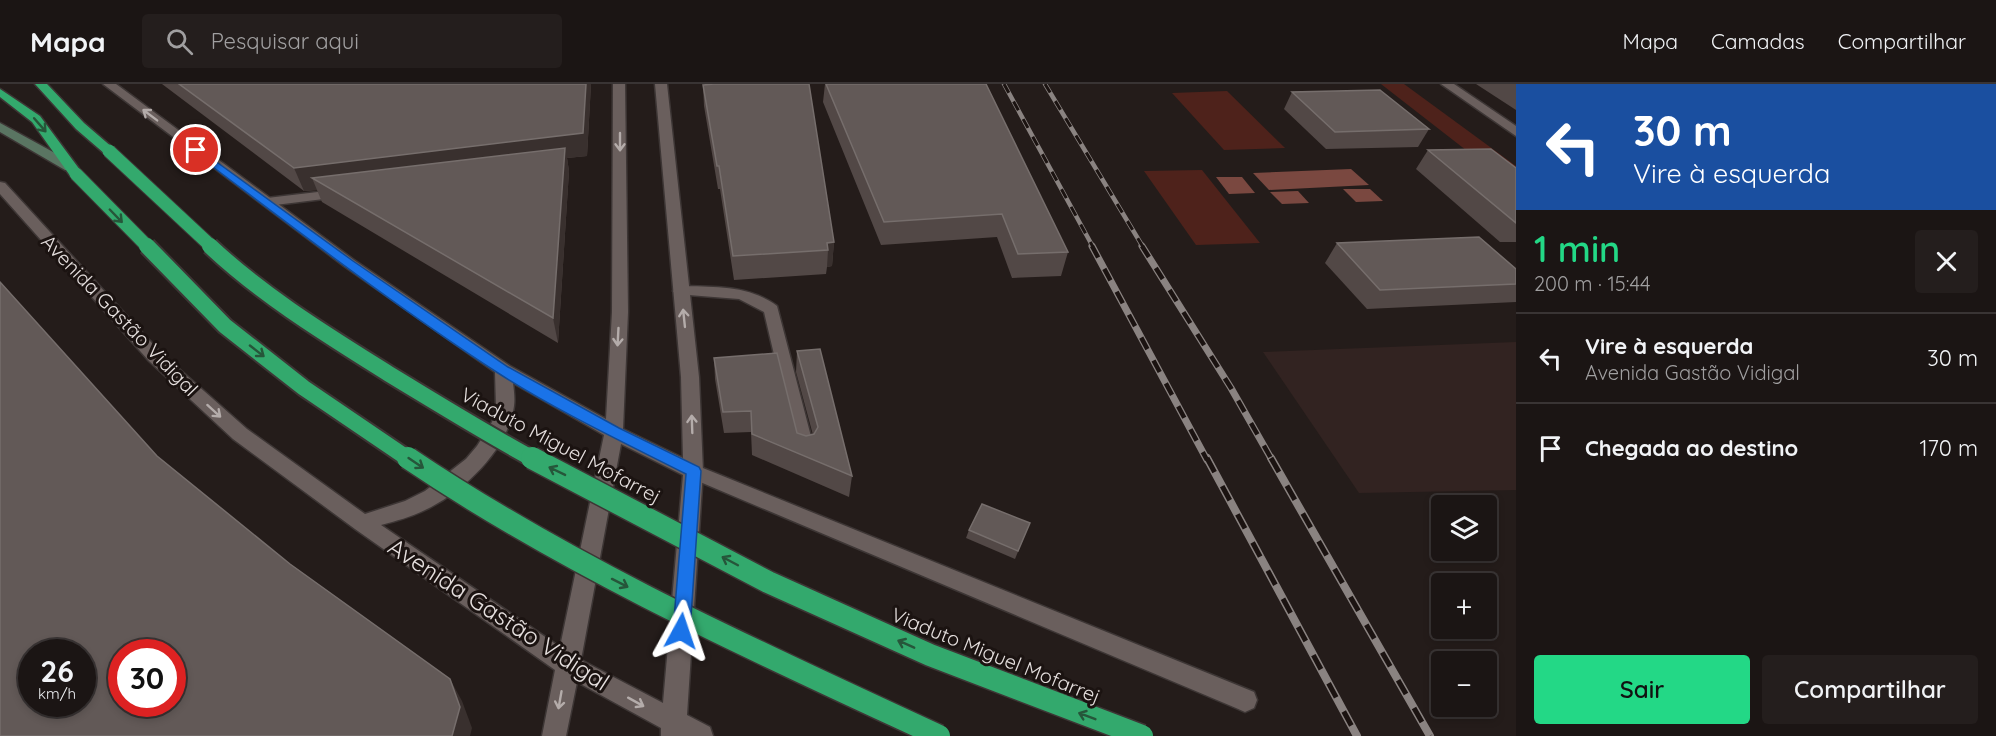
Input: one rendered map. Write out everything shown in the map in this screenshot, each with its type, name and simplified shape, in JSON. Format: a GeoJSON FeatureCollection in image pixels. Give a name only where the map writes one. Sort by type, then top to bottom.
{"type":"FeatureCollection","features":[{"type":"Feature","properties":{"kind":"highway","name":"Viaduto Miguel Mofarrej"},"geometry":{"type":"LineString","coordinates":[[41,84],[80,126],[236,270],[338,342],[492,437],[768,582],[930,655],[1142,736]]}},
{"type":"Feature","properties":{"kind":"highway"},"geometry":{"type":"LineString","coordinates":[[0,92],[36,119],[73,170],[225,326],[304,388],[499,517],[741,644],[939,736]]}},
{"type":"Feature","properties":{"kind":"street"},"geometry":{"type":"LineString","coordinates":[[109,84],[349,263],[504,370],[614,432],[693,471],[1245,700]]}},
{"type":"Feature","properties":{"kind":"street"},"geometry":{"type":"LineString","coordinates":[[554,736],[566,664],[614,432],[620,312],[619,84]]}},
{"type":"Feature","properties":{"kind":"street"},"geometry":{"type":"LineString","coordinates":[[661,84],[690,376],[693,471],[674,730]]}},
{"type":"Feature","properties":{"kind":"street"},"geometry":{"type":"LineString","coordinates":[[1447,84],[1516,132]]}},
{"type":"Feature","properties":{"kind":"street"},"geometry":{"type":"LineString","coordinates":[[0,127],[73,170]]}},
{"type":"Feature","properties":{"kind":"street"},"geometry":{"type":"LineString","coordinates":[[0,138],[21,141]]}},
{"type":"Feature","properties":{"kind":"street","name":"Avenida Gastão Vidigal"},"geometry":{"type":"LineString","coordinates":[[0,186],[155,357],[240,434],[362,523],[566,664],[674,730],[701,736]]}},
{"type":"Feature","properties":{"kind":"street"},"geometry":{"type":"LineString","coordinates":[[267,202],[352,192]]}},
{"type":"Feature","properties":{"kind":"street"},"geometry":{"type":"LineString","coordinates":[[681,291],[744,294],[756,298],[771,310],[805,448]]}},
{"type":"Feature","properties":{"kind":"street","name":"Avenida Gastão Vidigal"},"geometry":{"type":"LineString","coordinates":[[362,523],[418,504],[447,486],[474,462],[497,432],[505,407],[504,370]]}},
{"type":"Feature","properties":{"kind":"shaded area"},"geometry":{"type":"Polygon","coordinates":[[[1381,84],[1404,84],[1516,166],[1516,189],[1381,84]]]}},
{"type":"Feature","properties":{"kind":"shaded area"},"geometry":{"type":"Polygon","coordinates":[[[1227,91],[1285,148],[1224,150],[1172,93],[1227,91]]]}},
{"type":"Feature","properties":{"kind":"shaded area"},"geometry":{"type":"Polygon","coordinates":[[[1351,169],[1369,185],[1269,190],[1253,173],[1351,169]]]}},
{"type":"Feature","properties":{"kind":"shaded area"},"geometry":{"type":"Polygon","coordinates":[[[1202,170],[1260,243],[1196,245],[1144,171],[1202,170]]]}},
{"type":"Feature","properties":{"kind":"shaded area"},"geometry":{"type":"Polygon","coordinates":[[[1216,177],[1242,177],[1255,193],[1229,194],[1216,177]]]}},
{"type":"Feature","properties":{"kind":"shaded area"},"geometry":{"type":"Polygon","coordinates":[[[1343,189],[1370,189],[1383,201],[1356,202],[1343,189]]]}},
{"type":"Feature","properties":{"kind":"shaded area"},"geometry":{"type":"Polygon","coordinates":[[[1298,191],[1309,203],[1282,204],[1270,192],[1298,191]]]}},
{"type":"Feature","properties":{"kind":"shaded area"},"geometry":{"type":"Polygon","coordinates":[[[1516,342],[1516,490],[1359,493],[1263,352],[1516,342]]]}},
{"type":"Feature","properties":{"kind":"building"},"geometry":{"type":"Polygon","coordinates":[[[179,84],[586,84],[583,133],[294,168],[179,84]]]}},
{"type":"Feature","properties":{"kind":"building"},"geometry":{"type":"Polygon","coordinates":[[[809,84],[834,242],[827,243],[828,250],[733,256],[703,85],[809,84]]]}},
{"type":"Feature","properties":{"kind":"building"},"geometry":{"type":"Polygon","coordinates":[[[826,84],[986,84],[1068,252],[1018,254],[1002,214],[884,222],[826,84]]]}},
{"type":"Feature","properties":{"kind":"building"},"geometry":{"type":"Polygon","coordinates":[[[1380,90],[1429,129],[1335,132],[1292,92],[1380,90]]]}},
{"type":"Feature","properties":{"kind":"building"},"geometry":{"type":"Polygon","coordinates":[[[565,148],[553,318],[312,178],[565,148]]]}},
{"type":"Feature","properties":{"kind":"building"},"geometry":{"type":"Polygon","coordinates":[[[1491,149],[1516,168],[1516,223],[1428,150],[1491,149]]]}},
{"type":"Feature","properties":{"kind":"building"},"geometry":{"type":"Polygon","coordinates":[[[1479,237],[1516,269],[1516,284],[1380,290],[1337,243],[1479,237]]]}},
{"type":"Feature","properties":{"kind":"building"},"geometry":{"type":"Polygon","coordinates":[[[0,282],[157,456],[290,564],[450,679],[460,707],[452,736],[0,736],[0,282]]]}},
{"type":"Feature","properties":{"kind":"building"},"geometry":{"type":"Polygon","coordinates":[[[820,349],[852,476],[752,434],[751,411],[723,412],[714,358],[777,353],[797,433],[806,436],[814,434],[818,427],[797,351],[820,349]]]}},
{"type":"Feature","properties":{"kind":"building"},"geometry":{"type":"Polygon","coordinates":[[[982,504],[1030,523],[1018,551],[969,530],[982,504]]]}},
{"type":"Feature","properties":{"kind":"railway"},"geometry":{"type":"LineString","coordinates":[[1004,84],[1093,247]]}},
{"type":"Feature","properties":{"kind":"railway"},"geometry":{"type":"LineString","coordinates":[[1045,84],[1143,247]]}},
{"type":"Feature","properties":{"kind":"railway"},"geometry":{"type":"LineString","coordinates":[[1092,246],[1207,460]]}},
{"type":"Feature","properties":{"kind":"railway"},"geometry":{"type":"LineString","coordinates":[[1142,246],[1231,388],[1272,460]]}},
{"type":"Feature","properties":{"kind":"railway"},"geometry":{"type":"LineString","coordinates":[[1207,458],[1357,736]]}},
{"type":"Feature","properties":{"kind":"railway"},"geometry":{"type":"LineString","coordinates":[[1271,458],[1430,736]]}},
{"type":"Feature","properties":{"kind":"route"},"geometry":{"type":"LineString","coordinates":[[196,150],[349,263],[504,370],[614,432],[693,471],[681,631]]}}]}
